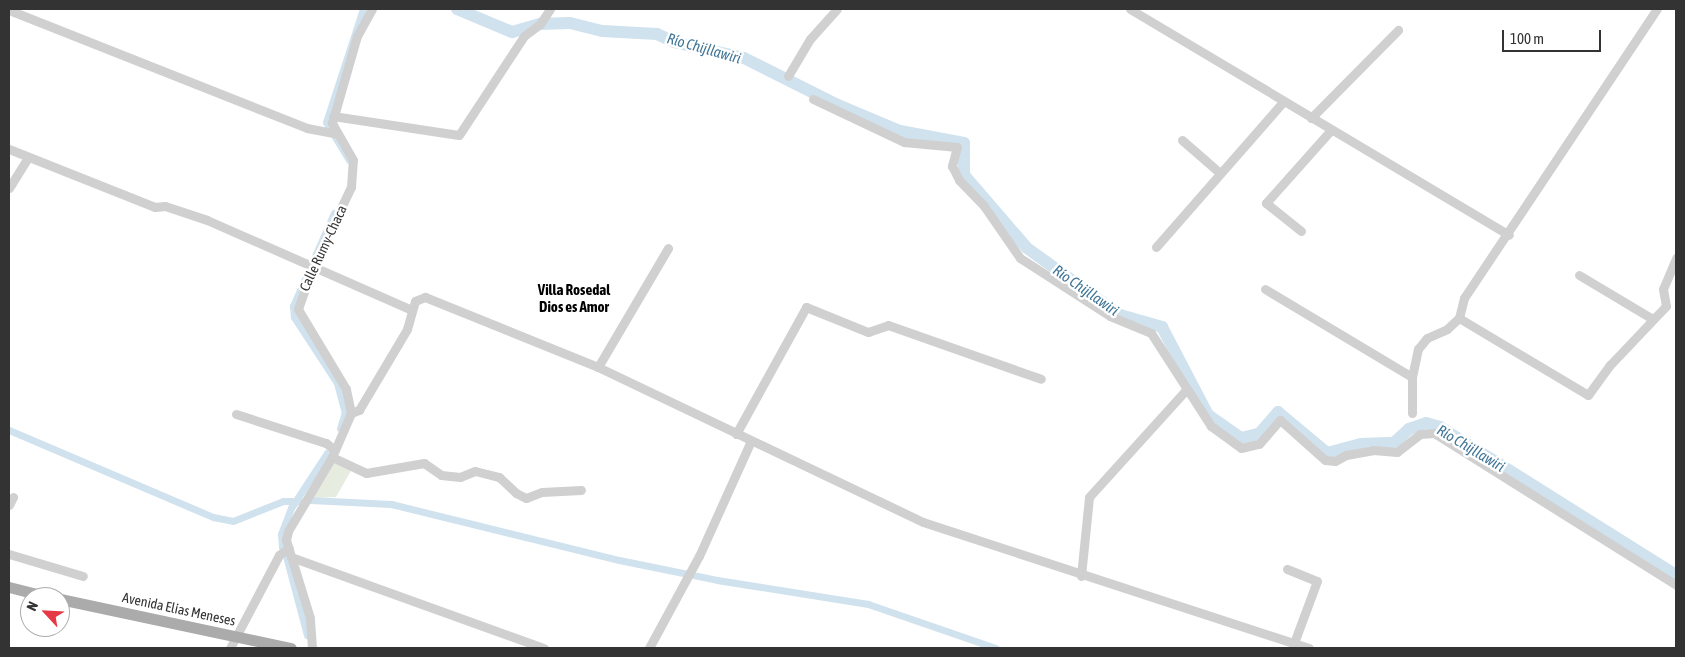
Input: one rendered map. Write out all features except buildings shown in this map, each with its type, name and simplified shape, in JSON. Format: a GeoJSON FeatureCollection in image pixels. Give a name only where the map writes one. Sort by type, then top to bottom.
{"type":"FeatureCollection","features":[{"type":"Feature","properties":{"kind":"main road","name":"Avenida Elías Meneses"},"geometry":{"type":"LineString","coordinates":[[70,602],[291,648]]}},
{"type":"Feature","properties":{"kind":"street","name":"Calle Rumy-Chaca"},"geometry":{"type":"LineString","coordinates":[[351,413],[346,390],[298,308],[309,267],[351,188],[354,173],[353,160],[333,134],[332,123],[357,36],[372,9]]}},
{"type":"Feature","properties":{"kind":"street"},"geometry":{"type":"LineString","coordinates":[[333,116],[459,135],[524,36],[540,24],[550,9]]}},
{"type":"Feature","properties":{"kind":"street"},"geometry":{"type":"LineString","coordinates":[[788,76],[810,39],[837,9]]}},
{"type":"Feature","properties":{"kind":"street"},"geometry":{"type":"LineString","coordinates":[[1130,9],[1283,102],[1509,235]]}},
{"type":"Feature","properties":{"kind":"street"},"geometry":{"type":"LineString","coordinates":[[1412,413],[1412,377],[1418,348],[1427,338],[1447,329],[1459,318],[1464,298],[1509,235],[1658,9]]}},
{"type":"Feature","properties":{"kind":"street"},"geometry":{"type":"LineString","coordinates":[[9,10],[333,134]]}},
{"type":"Feature","properties":{"kind":"street"},"geometry":{"type":"LineString","coordinates":[[1311,118],[1398,30]]}},
{"type":"Feature","properties":{"kind":"street"},"geometry":{"type":"LineString","coordinates":[[813,99],[904,142],[957,147],[952,166],[959,180],[984,206],[1020,258],[1110,316],[1151,334],[1211,426],[1241,448],[1260,444],[1280,420],[1325,460],[1335,461],[1346,455],[1373,450],[1397,452],[1420,434],[1434,433],[1676,585]]}},
{"type":"Feature","properties":{"kind":"street"},"geometry":{"type":"LineString","coordinates":[[1156,247],[1283,102]]}},
{"type":"Feature","properties":{"kind":"street"},"geometry":{"type":"LineString","coordinates":[[1301,231],[1266,203],[1331,130]]}},
{"type":"Feature","properties":{"kind":"street"},"geometry":{"type":"LineString","coordinates":[[1182,140],[1220,173]]}},
{"type":"Feature","properties":{"kind":"street"},"geometry":{"type":"LineString","coordinates":[[9,149],[155,207],[165,206],[207,220],[309,267],[412,310]]}},
{"type":"Feature","properties":{"kind":"street"},"geometry":{"type":"LineString","coordinates":[[9,188],[28,157]]}},
{"type":"Feature","properties":{"kind":"street"},"geometry":{"type":"LineString","coordinates":[[598,367],[668,248]]}},
{"type":"Feature","properties":{"kind":"street"},"geometry":{"type":"LineString","coordinates":[[1459,318],[1588,396],[1651,318],[1666,306],[1663,289],[1676,258]]}},
{"type":"Feature","properties":{"kind":"street"},"geometry":{"type":"LineString","coordinates":[[1579,275],[1651,318]]}},
{"type":"Feature","properties":{"kind":"street"},"geometry":{"type":"LineString","coordinates":[[1265,289],[1412,377]]}},
{"type":"Feature","properties":{"kind":"street"},"geometry":{"type":"LineString","coordinates":[[312,648],[310,618],[290,552],[288,530],[333,453],[351,413],[359,410],[406,329],[415,301],[425,297],[598,367],[923,522],[1081,576],[1309,648]]}},
{"type":"Feature","properties":{"kind":"street"},"geometry":{"type":"LineString","coordinates":[[736,434],[806,307],[868,332],[888,326],[1041,379]]}},
{"type":"Feature","properties":{"kind":"street"},"geometry":{"type":"LineString","coordinates":[[1081,576],[1089,497],[1187,389]]}},
{"type":"Feature","properties":{"kind":"street"},"geometry":{"type":"LineString","coordinates":[[236,414],[326,443],[333,453],[366,473],[424,463],[441,475],[460,477],[475,471],[499,476],[516,493],[526,498],[542,492],[581,490]]}},
{"type":"Feature","properties":{"kind":"street"},"geometry":{"type":"LineString","coordinates":[[649,648],[692,570],[751,441]]}},
{"type":"Feature","properties":{"kind":"street"},"geometry":{"type":"LineString","coordinates":[[230,648],[279,555],[290,552],[544,648]]}},
{"type":"Feature","properties":{"kind":"street"},"geometry":{"type":"LineString","coordinates":[[9,554],[83,576]]}},
{"type":"Feature","properties":{"kind":"street"},"geometry":{"type":"LineString","coordinates":[[1287,569],[1317,581],[1294,644]]}},
{"type":"Feature","properties":{"kind":"shaded area"},"geometry":{"type":"Polygon","coordinates":[[[333,460],[352,469],[336,497],[311,498],[333,460]]]}},
{"type":"Feature","properties":{"kind":"waterway"},"geometry":{"type":"LineString","coordinates":[[349,160],[326,122],[363,9]]}},
{"type":"Feature","properties":{"kind":"waterway","name":"Río Chijllawiri"},"geometry":{"type":"LineString","coordinates":[[457,9],[512,32],[540,24],[570,23],[602,31],[657,34],[674,42],[744,58],[838,105],[900,131],[964,143],[964,175],[1027,248],[1120,315],[1162,327],[1208,415],[1241,438],[1259,434],[1278,412],[1327,453],[1361,444],[1394,443],[1409,429],[1426,423],[1440,427],[1676,575]]}},
{"type":"Feature","properties":{"kind":"waterway"},"geometry":{"type":"LineString","coordinates":[[334,213],[293,306],[294,317],[337,383],[345,412],[340,428]]}},
{"type":"Feature","properties":{"kind":"waterway"},"geometry":{"type":"LineString","coordinates":[[9,430],[213,517],[233,521],[283,501],[300,501]]}},
{"type":"Feature","properties":{"kind":"waterway"},"geometry":{"type":"LineString","coordinates":[[282,547],[281,534],[291,508],[327,453]]}},
{"type":"Feature","properties":{"kind":"waterway"},"geometry":{"type":"LineString","coordinates":[[310,500],[391,504],[619,560],[717,580],[868,604],[996,648]]}},
{"type":"Feature","properties":{"kind":"waterway"},"geometry":{"type":"LineString","coordinates":[[286,556],[307,635]]}},
{"type":"Feature","properties":{"kind":"district","name":"Villa Rosedal Dios es Amor"},"geometry":{"type":"Point","coordinates":[574,298]}}]}
